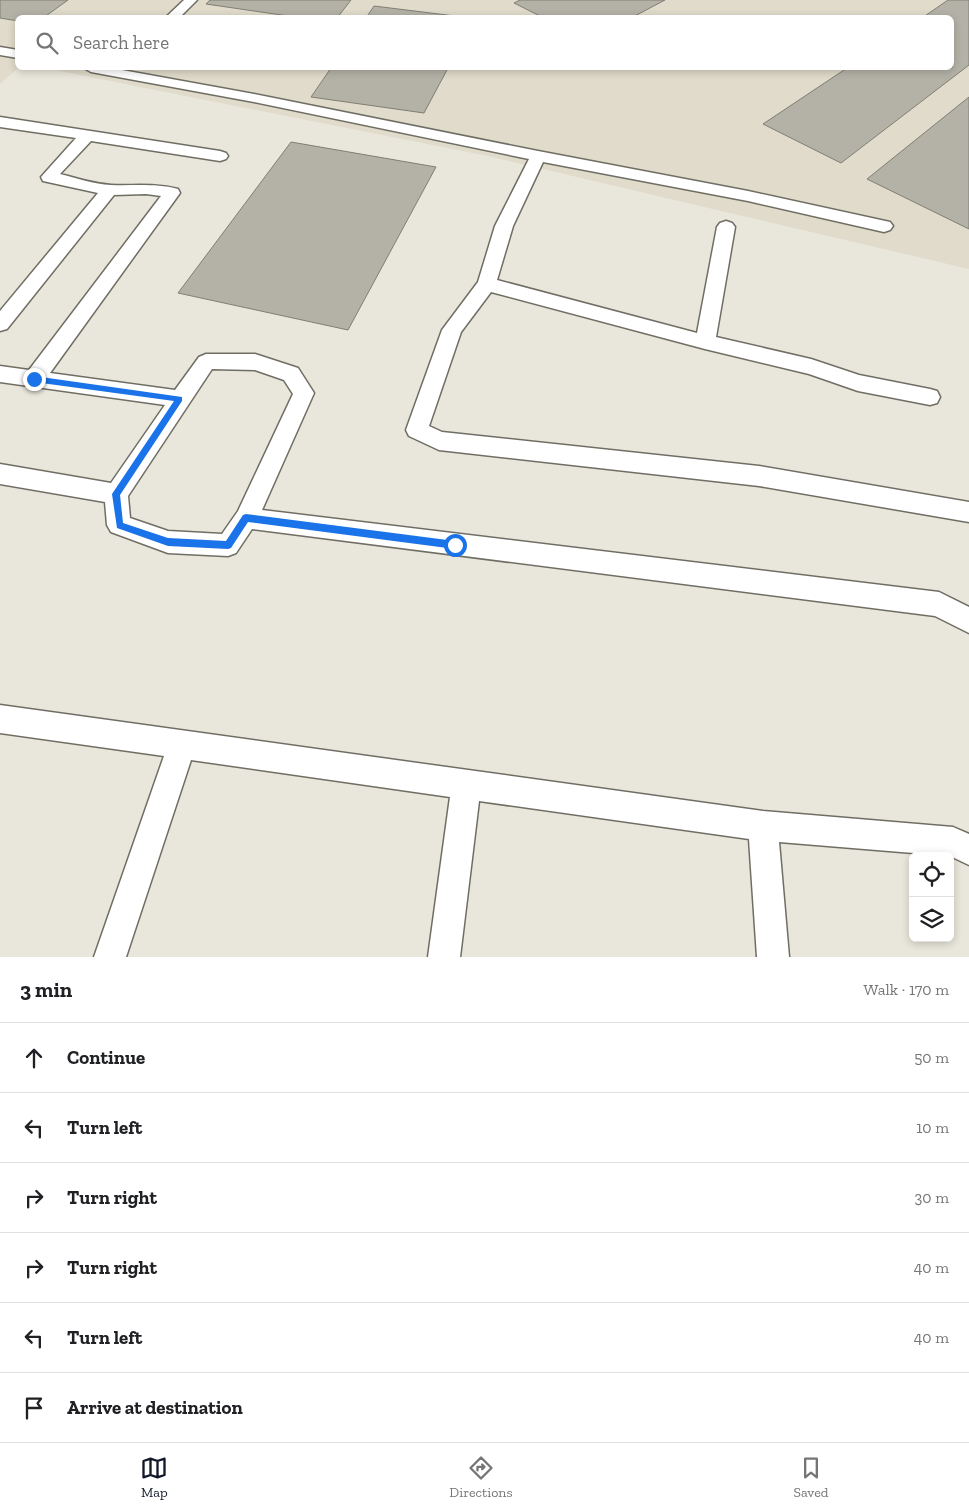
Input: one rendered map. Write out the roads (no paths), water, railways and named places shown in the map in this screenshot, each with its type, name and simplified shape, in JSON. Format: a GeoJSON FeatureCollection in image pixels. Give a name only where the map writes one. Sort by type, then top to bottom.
{"type":"FeatureCollection","features":[{"type":"Feature","properties":{"kind":"street"},"geometry":{"type":"LineString","coordinates":[[174,15],[191,0]]}},
{"type":"Feature","properties":{"kind":"street"},"geometry":{"type":"LineString","coordinates":[[0,51],[15,54]]}},
{"type":"Feature","properties":{"kind":"street"},"geometry":{"type":"LineString","coordinates":[[115,70],[720,191],[884,226]]}},
{"type":"Feature","properties":{"kind":"street"},"geometry":{"type":"LineString","coordinates":[[0,122],[220,156]]}},
{"type":"Feature","properties":{"kind":"street"},"geometry":{"type":"LineString","coordinates":[[34,379],[172,193],[146,189],[108,190],[49,177],[88,136]]}},
{"type":"Feature","properties":{"kind":"street"},"geometry":{"type":"LineString","coordinates":[[538,156],[504,226],[487,284],[452,330],[417,430],[439,441],[759,476],[969,512]]}},
{"type":"Feature","properties":{"kind":"street"},"geometry":{"type":"LineString","coordinates":[[0,324],[108,190]]}},
{"type":"Feature","properties":{"kind":"street"},"geometry":{"type":"LineString","coordinates":[[704,342],[726,227]]}},
{"type":"Feature","properties":{"kind":"street"},"geometry":{"type":"LineString","coordinates":[[487,284],[704,342],[811,367],[858,383],[930,397]]}},
{"type":"Feature","properties":{"kind":"street"},"geometry":{"type":"LineString","coordinates":[[222,361],[255,362],[291,374],[304,393],[246,518],[228,545],[168,542],[120,526],[116,494],[179,399],[206,362],[222,361]]}},
{"type":"Feature","properties":{"kind":"street"},"geometry":{"type":"LineString","coordinates":[[0,374],[179,399]]}},
{"type":"Feature","properties":{"kind":"street"},"geometry":{"type":"LineString","coordinates":[[0,474],[116,494]]}},
{"type":"Feature","properties":{"kind":"street"},"geometry":{"type":"LineString","coordinates":[[246,518],[939,604],[969,621]]}},
{"type":"Feature","properties":{"kind":"street"},"geometry":{"type":"LineString","coordinates":[[0,719],[763,826],[953,842],[969,850]]}},
{"type":"Feature","properties":{"kind":"street"},"geometry":{"type":"LineString","coordinates":[[110,957],[182,745]]}},
{"type":"Feature","properties":{"kind":"street"},"geometry":{"type":"LineString","coordinates":[[444,957],[466,785]]}},
{"type":"Feature","properties":{"kind":"street"},"geometry":{"type":"LineString","coordinates":[[763,826],[773,957]]}}]}
